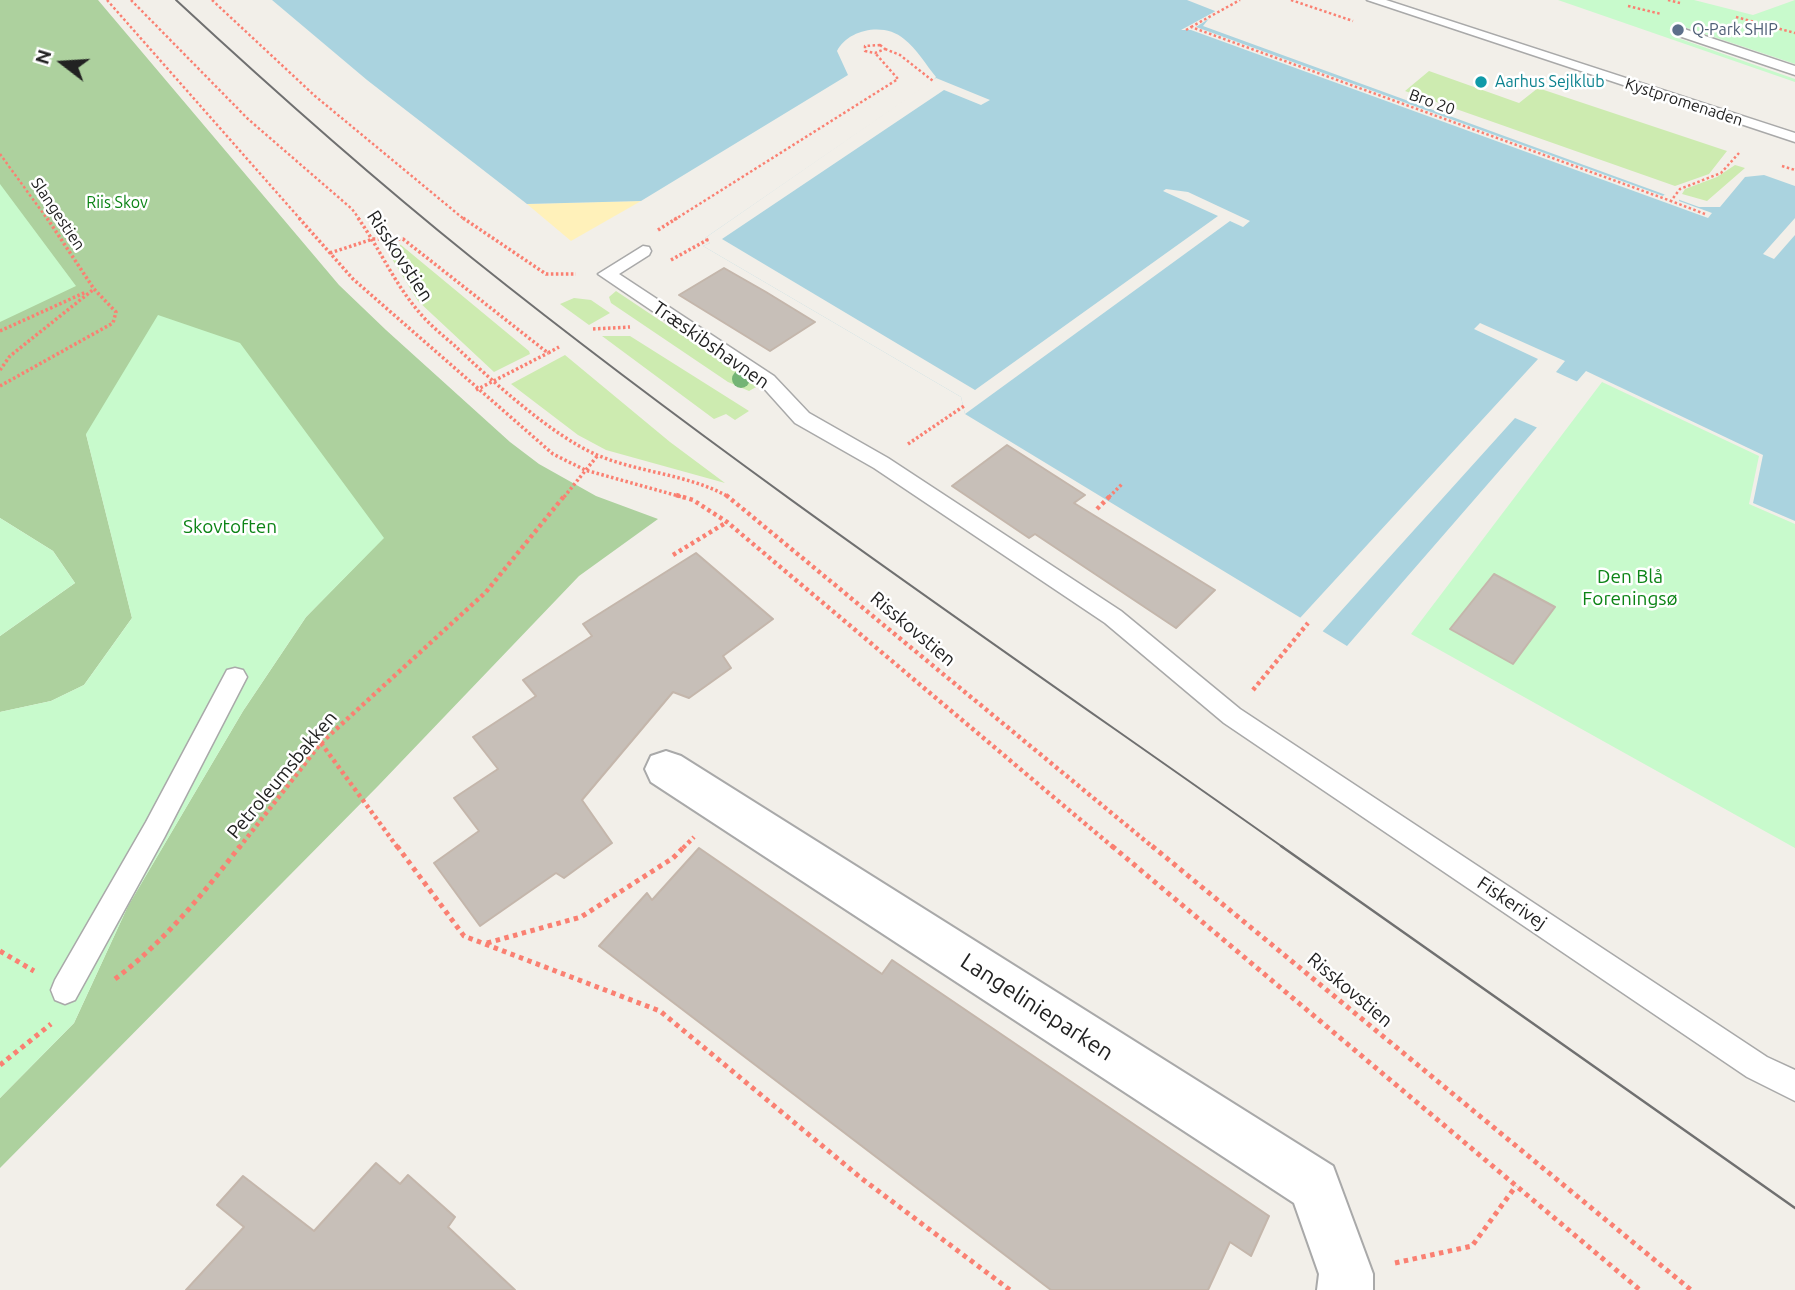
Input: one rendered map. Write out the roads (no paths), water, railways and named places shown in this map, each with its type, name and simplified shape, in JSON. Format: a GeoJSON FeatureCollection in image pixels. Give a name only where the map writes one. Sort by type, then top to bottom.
{"type":"FeatureCollection","features":[{"type":"Feature","properties":{"kind":"street","name":"Langelinieparken"},"geometry":{"type":"LineString","coordinates":[[666,769],[1314,1185],[1346,1282]]}},
{"type":"Feature","properties":{"kind":"lane","name":"Kystpromenaden"},"geometry":{"type":"LineString","coordinates":[[1373,0],[1795,138]]}},
{"type":"Feature","properties":{"kind":"lane"},"geometry":{"type":"LineString","coordinates":[[1684,33],[1795,71]]}},
{"type":"Feature","properties":{"kind":"lane","name":"Træskibshavnen"},"geometry":{"type":"LineString","coordinates":[[643,251],[607,274],[766,380],[802,418],[881,463],[1113,617],[1232,716]]}},
{"type":"Feature","properties":{"kind":"lane"},"geometry":{"type":"LineString","coordinates":[[65,990],[155,830],[235,677]]}},
{"type":"Feature","properties":{"kind":"lane","name":"Fiskerivej"},"geometry":{"type":"LineString","coordinates":[[1232,716],[1757,1067],[1795,1086]]}},
{"type":"Feature","properties":{"kind":"water"},"geometry":{"type":"Polygon","coordinates":[[[272,0],[1187,0],[1215,11],[1203,26],[1699,207],[1720,207],[1745,177],[1764,175],[1795,186],[1795,521],[1753,503],[1763,455],[1586,371],[1347,646],[965,414],[961,397],[703,246],[710,243],[705,238],[933,81],[936,77],[921,57],[909,43],[896,34],[868,30],[849,37],[837,51],[848,75],[641,201],[527,204],[367,80],[272,0]]]}},
{"type":"Feature","properties":{"kind":"tram line"},"geometry":{"type":"LineString","coordinates":[[176,0],[396,196],[571,335],[772,486],[1284,848]]}},
{"type":"Feature","properties":{"kind":"tram line"},"geometry":{"type":"LineString","coordinates":[[1281,846],[1795,1208]]}},
{"type":"Feature","properties":{"kind":"place","name":"Q-Park SHIP"},"geometry":{"type":"Point","coordinates":[1678,30]}},
{"type":"Feature","properties":{"kind":"place","name":"Aarhus Sejlklub"},"geometry":{"type":"Point","coordinates":[1481,82]}},
{"type":"Feature","properties":{"kind":"park label","name":"Riis Skov"},"geometry":{"type":"Point","coordinates":[117,203]}},
{"type":"Feature","properties":{"kind":"park label","name":"Skovtoften"},"geometry":{"type":"Point","coordinates":[230,527]}},
{"type":"Feature","properties":{"kind":"park label","name":"Den Blå Foreningsø"},"geometry":{"type":"Point","coordinates":[1630,588]}}]}
